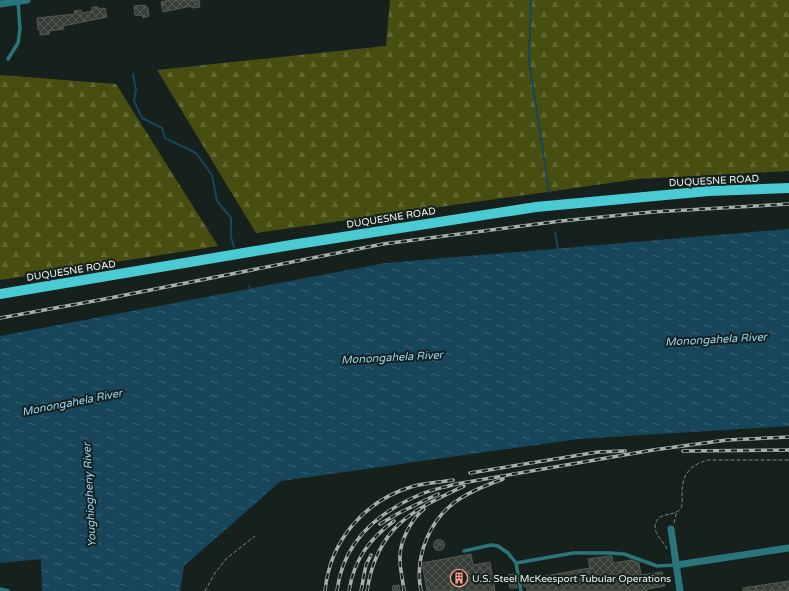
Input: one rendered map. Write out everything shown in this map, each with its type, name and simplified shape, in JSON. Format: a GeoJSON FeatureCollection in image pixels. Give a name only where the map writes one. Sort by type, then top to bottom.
{"type":"FeatureCollection","features":[{"type":"Feature","properties":{"kind":"main road","name":"DUQUESNE ROAD"},"geometry":{"type":"LineString","coordinates":[[0,294],[330,239],[536,207],[709,191],[789,188]]}},
{"type":"Feature","properties":{"kind":"street"},"geometry":{"type":"LineString","coordinates":[[0,4],[27,0]]}},
{"type":"Feature","properties":{"kind":"street"},"geometry":{"type":"LineString","coordinates":[[671,529],[680,591]]}},
{"type":"Feature","properties":{"kind":"street"},"geometry":{"type":"LineString","coordinates":[[676,565],[789,548]]}},
{"type":"Feature","properties":{"kind":"lane"},"geometry":{"type":"LineString","coordinates":[[8,59],[18,43],[20,29],[18,2]]}},
{"type":"Feature","properties":{"kind":"lane"},"geometry":{"type":"LineString","coordinates":[[464,551],[491,545],[498,546],[508,553],[516,563],[521,591]]}},
{"type":"Feature","properties":{"kind":"lane"},"geometry":{"type":"LineString","coordinates":[[516,563],[573,553],[610,553],[624,554],[656,566],[676,565]]}},
{"type":"Feature","properties":{"kind":"lane"},"geometry":{"type":"LineString","coordinates":[[0,590],[8,591]]}},
{"type":"Feature","properties":{"kind":"path"},"geometry":{"type":"LineString","coordinates":[[667,550],[656,534],[656,523],[659,518],[681,508],[683,501],[682,485],[684,478],[690,469],[698,463],[708,460],[789,460]]}},
{"type":"Feature","properties":{"kind":"path"},"geometry":{"type":"LineString","coordinates":[[671,529],[676,520],[677,511]]}},
{"type":"Feature","properties":{"kind":"path"},"geometry":{"type":"LineString","coordinates":[[205,591],[215,573],[226,559],[255,536]]}},
{"type":"Feature","properties":{"kind":"green space"},"geometry":{"type":"Polygon","coordinates":[[[390,0],[789,0],[789,171],[638,179],[256,233],[157,70],[386,46],[390,0]]]}},
{"type":"Feature","properties":{"kind":"green space"},"geometry":{"type":"Polygon","coordinates":[[[0,75],[116,84],[218,246],[0,280],[0,75]]]}},
{"type":"Feature","properties":{"kind":"water"},"geometry":{"type":"Polygon","coordinates":[[[789,229],[789,426],[578,439],[281,481],[184,566],[180,591],[42,591],[41,559],[0,563],[0,336],[385,263],[789,229]]]}},
{"type":"Feature","properties":{"kind":"building"},"geometry":{"type":"Polygon","coordinates":[[[170,0],[199,0],[200,7],[192,8],[191,6],[163,12],[161,2],[170,0]]]}},
{"type":"Feature","properties":{"kind":"building"},"geometry":{"type":"Polygon","coordinates":[[[145,5],[148,8],[149,16],[143,18],[143,16],[135,15],[134,6],[145,5]]]}},
{"type":"Feature","properties":{"kind":"building"},"geometry":{"type":"Polygon","coordinates":[[[92,7],[98,7],[99,9],[105,8],[107,17],[63,26],[64,29],[49,31],[50,34],[40,35],[37,18],[75,14],[74,11],[81,10],[82,13],[92,11],[92,7]]]}},
{"type":"Feature","properties":{"kind":"building"},"geometry":{"type":"Polygon","coordinates":[[[439,539],[443,541],[445,545],[443,549],[439,551],[435,549],[433,545],[435,541],[439,539]]]}},
{"type":"Feature","properties":{"kind":"building","name":"U.S. Steel McKeesport Tubular Operations"},"geometry":{"type":"Polygon","coordinates":[[[471,554],[473,565],[490,562],[495,591],[427,591],[422,563],[471,554]]]}},
{"type":"Feature","properties":{"kind":"building"},"geometry":{"type":"Polygon","coordinates":[[[612,556],[613,563],[632,560],[639,563],[641,575],[662,572],[665,586],[647,589],[647,591],[527,591],[527,586],[524,587],[522,580],[590,568],[588,559],[612,556]]]}},
{"type":"Feature","properties":{"kind":"building"},"geometry":{"type":"Polygon","coordinates":[[[515,574],[517,588],[510,588],[508,575],[515,574]]]}},
{"type":"Feature","properties":{"kind":"building"},"geometry":{"type":"Polygon","coordinates":[[[789,581],[789,591],[743,591],[743,588],[789,581]]]}},
{"type":"Feature","properties":{"kind":"building"},"geometry":{"type":"Polygon","coordinates":[[[399,585],[400,591],[393,591],[392,586],[399,585]]]}},
{"type":"Feature","properties":{"kind":"waterway"},"geometry":{"type":"LineString","coordinates":[[531,0],[529,60],[549,192]]}},
{"type":"Feature","properties":{"kind":"waterway"},"geometry":{"type":"LineString","coordinates":[[133,74],[136,90],[134,101],[142,118],[162,128],[165,138],[196,153],[212,175],[217,201],[231,218],[231,237],[234,247]]}},
{"type":"Feature","properties":{"kind":"waterway"},"geometry":{"type":"LineString","coordinates":[[555,232],[558,249]]}},
{"type":"Feature","properties":{"kind":"railway"},"geometry":{"type":"LineString","coordinates":[[0,318],[105,299],[383,244],[561,221],[652,212],[789,204]]}},
{"type":"Feature","properties":{"kind":"railway"},"geometry":{"type":"LineString","coordinates":[[337,591],[341,573],[347,557],[355,543],[366,530],[392,509],[408,500],[428,492],[456,484],[653,450],[727,440],[789,437]]}},
{"type":"Feature","properties":{"kind":"railway"},"geometry":{"type":"LineString","coordinates":[[683,451],[789,450]]}},
{"type":"Feature","properties":{"kind":"railway"},"geometry":{"type":"LineString","coordinates":[[470,473],[598,452],[625,451]]}},
{"type":"Feature","properties":{"kind":"railway"},"geometry":{"type":"LineString","coordinates":[[421,591],[419,578],[422,551],[427,538],[441,516],[450,506],[471,492],[503,479]]}},
{"type":"Feature","properties":{"kind":"railway"},"geometry":{"type":"LineString","coordinates":[[325,591],[328,572],[342,539],[366,512],[380,501],[396,492],[414,486],[453,480]]}},
{"type":"Feature","properties":{"kind":"railway"},"geometry":{"type":"LineString","coordinates":[[367,591],[372,569],[379,551],[388,536],[399,524],[428,504],[464,486]]}},
{"type":"Feature","properties":{"kind":"railway"},"geometry":{"type":"LineString","coordinates":[[380,524],[438,494]]}},
{"type":"Feature","properties":{"kind":"railway"},"geometry":{"type":"LineString","coordinates":[[404,591],[400,553],[410,525],[424,509]]}},
{"type":"Feature","properties":{"kind":"railway"},"geometry":{"type":"LineString","coordinates":[[349,591],[351,580],[364,551],[377,535],[394,521]]}},
{"type":"Feature","properties":{"kind":"railway"},"geometry":{"type":"LineString","coordinates":[[361,591],[366,565],[371,555]]}},
{"type":"Feature","properties":{"kind":"place","name":"U.S. Steel McKeesport Tubular Operations"},"geometry":{"type":"Point","coordinates":[459,578]}},
{"type":"Feature","properties":{"kind":"water label","name":"Monongahela River"},"geometry":{"type":"Point","coordinates":[716,339]}},
{"type":"Feature","properties":{"kind":"water label","name":"Monongahela River"},"geometry":{"type":"Point","coordinates":[392,357]}},
{"type":"Feature","properties":{"kind":"water label","name":"Monongahela River"},"geometry":{"type":"Point","coordinates":[72,402]}},
{"type":"Feature","properties":{"kind":"water label","name":"Youghiogheny River"},"geometry":{"type":"Point","coordinates":[89,495]}}]}
